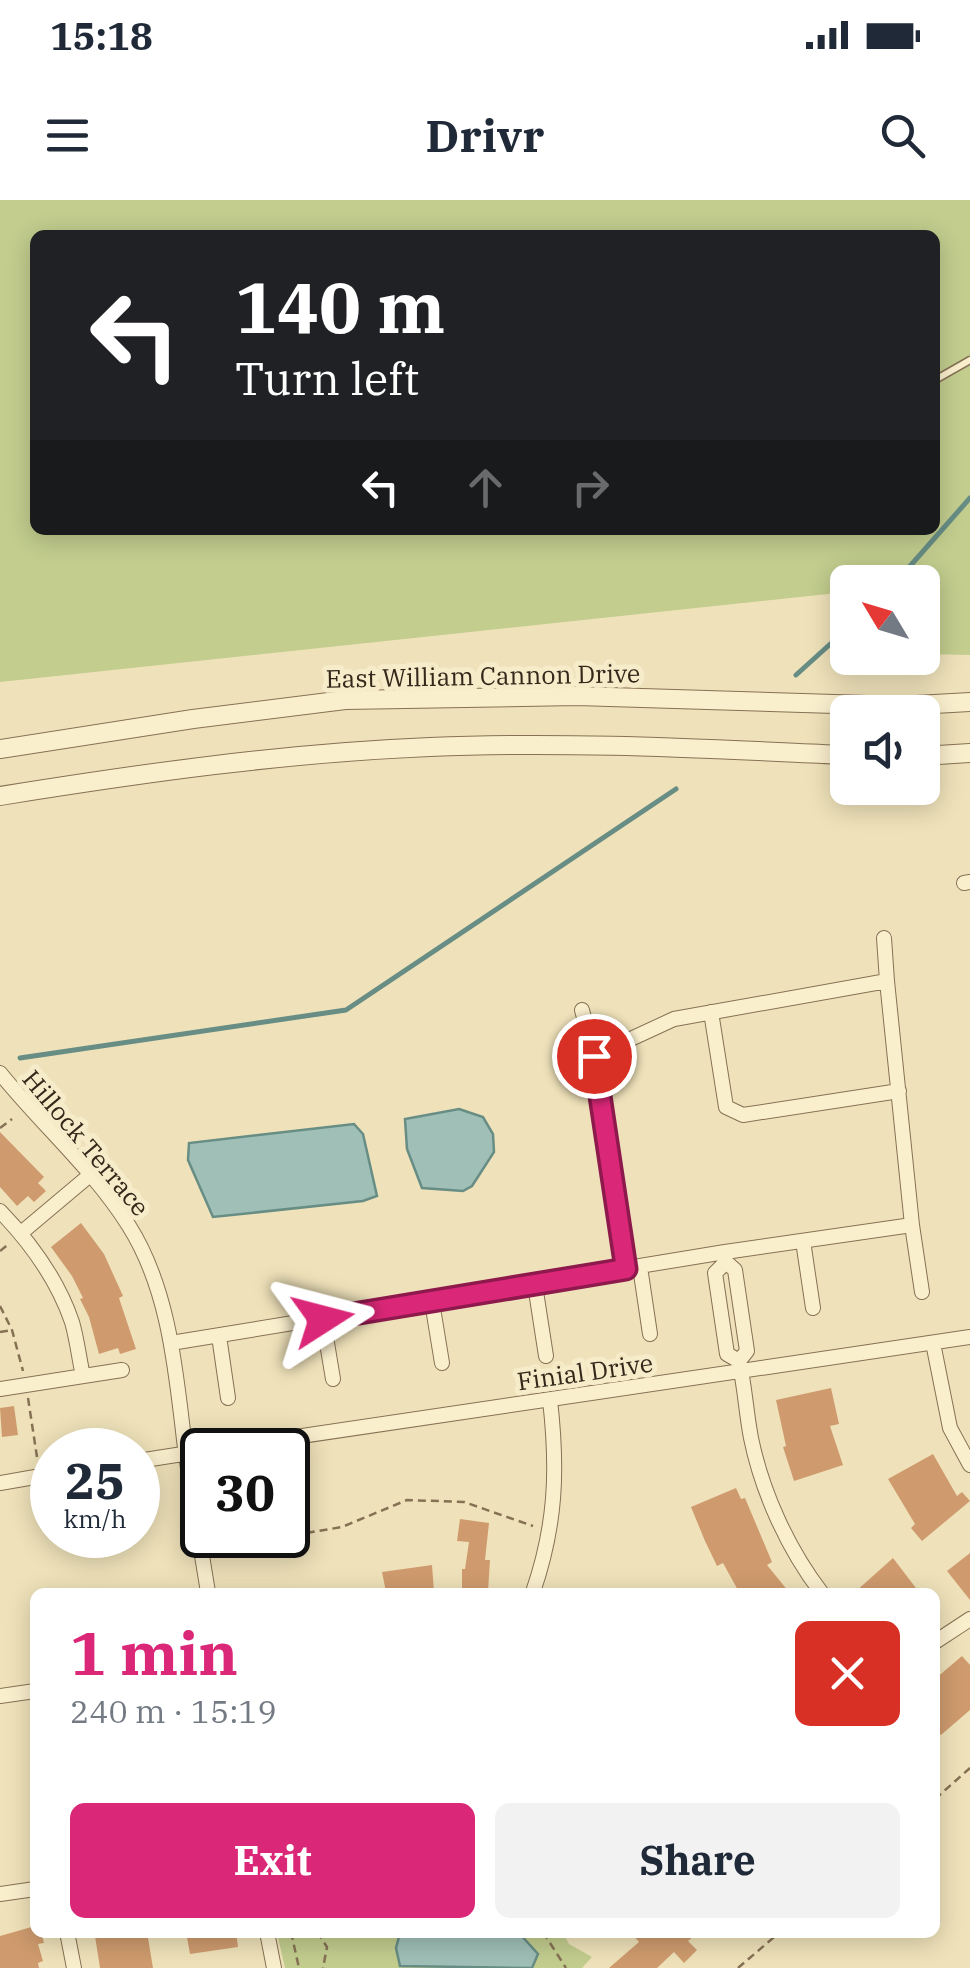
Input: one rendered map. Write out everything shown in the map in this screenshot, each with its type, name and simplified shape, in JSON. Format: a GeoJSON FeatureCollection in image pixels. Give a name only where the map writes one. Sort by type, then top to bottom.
{"type":"FeatureCollection","features":[{"type":"Feature","properties":{"kind":"street","name":"East William Cannon Drive"},"geometry":{"type":"LineString","coordinates":[[0,749],[193,718],[345,700],[577,696],[899,706],[970,702]]}},
{"type":"Feature","properties":{"kind":"street"},"geometry":{"type":"LineString","coordinates":[[0,796],[244,761],[431,747],[564,744],[830,754]]}},
{"type":"Feature","properties":{"kind":"street"},"geometry":{"type":"LineString","coordinates":[[940,755],[970,753]]}},
{"type":"Feature","properties":{"kind":"street"},"geometry":{"type":"LineString","coordinates":[[884,938],[922,1292]]}},
{"type":"Feature","properties":{"kind":"street"},"geometry":{"type":"LineString","coordinates":[[594,1056],[674,1019],[887,982]]}},
{"type":"Feature","properties":{"kind":"street"},"geometry":{"type":"LineString","coordinates":[[582,1010],[633,1268],[650,1334]]}},
{"type":"Feature","properties":{"kind":"street"},"geometry":{"type":"LineString","coordinates":[[711,1012],[726,1107],[734,1114],[898,1092]]}},
{"type":"Feature","properties":{"kind":"street","name":"Hillock Terrace"},"geometry":{"type":"LineString","coordinates":[[0,1074],[90,1175],[130,1228],[148,1265],[170,1343],[182,1428]]}},
{"type":"Feature","properties":{"kind":"street"},"geometry":{"type":"LineString","coordinates":[[15,1238],[90,1175]]}},
{"type":"Feature","properties":{"kind":"street"},"geometry":{"type":"LineString","coordinates":[[0,1211],[15,1238],[57,1288],[72,1322],[83,1376]]}},
{"type":"Feature","properties":{"kind":"street"},"geometry":{"type":"LineString","coordinates":[[170,1343],[912,1225]]}},
{"type":"Feature","properties":{"kind":"street"},"geometry":{"type":"LineString","coordinates":[[803,1241],[813,1308]]}},
{"type":"Feature","properties":{"kind":"street"},"geometry":{"type":"LineString","coordinates":[[725,1257],[715,1272],[726,1354],[740,1367],[752,1438],[773,1506],[819,1588]]}},
{"type":"Feature","properties":{"kind":"street"},"geometry":{"type":"LineString","coordinates":[[535,1285],[546,1356]]}},
{"type":"Feature","properties":{"kind":"street"},"geometry":{"type":"LineString","coordinates":[[432,1302],[442,1363]]}},
{"type":"Feature","properties":{"kind":"street"},"geometry":{"type":"LineString","coordinates":[[323,1319],[334,1379]]}},
{"type":"Feature","properties":{"kind":"street"},"geometry":{"type":"LineString","coordinates":[[219,1336],[228,1398]]}},
{"type":"Feature","properties":{"kind":"street","name":"Finial Drive"},"geometry":{"type":"LineString","coordinates":[[310,1435],[550,1400],[740,1367],[970,1337]]}},
{"type":"Feature","properties":{"kind":"street"},"geometry":{"type":"LineString","coordinates":[[933,1343],[950,1428],[970,1465]]}},
{"type":"Feature","properties":{"kind":"street"},"geometry":{"type":"LineString","coordinates":[[0,1389],[122,1370]]}},
{"type":"Feature","properties":{"kind":"street"},"geometry":{"type":"LineString","coordinates":[[534,1588],[550,1535],[557,1479],[550,1400]]}},
{"type":"Feature","properties":{"kind":"street"},"geometry":{"type":"LineString","coordinates":[[0,1483],[30,1478]]}},
{"type":"Feature","properties":{"kind":"street","name":"Hillock Terrace"},"geometry":{"type":"LineString","coordinates":[[203,1558],[207,1588]]}},
{"type":"Feature","properties":{"kind":"street"},"geometry":{"type":"LineString","coordinates":[[940,1639],[970,1618]]}},
{"type":"Feature","properties":{"kind":"street"},"geometry":{"type":"LineString","coordinates":[[0,1696],[30,1691]]}},
{"type":"Feature","properties":{"kind":"street"},"geometry":{"type":"LineString","coordinates":[[0,1894],[30,1891]]}},
{"type":"Feature","properties":{"kind":"street"},"geometry":{"type":"LineString","coordinates":[[68,1938],[74,1968]]}},
{"type":"Feature","properties":{"kind":"street"},"geometry":{"type":"LineString","coordinates":[[267,1938],[274,1968]]}},
{"type":"Feature","properties":{"kind":"lane"},"geometry":{"type":"LineString","coordinates":[[940,377],[970,360]]}},
{"type":"Feature","properties":{"kind":"path"},"geometry":{"type":"LineString","coordinates":[[0,1128],[12,1119]]}},
{"type":"Feature","properties":{"kind":"path"},"geometry":{"type":"LineString","coordinates":[[0,1252],[15,1238]]}},
{"type":"Feature","properties":{"kind":"path"},"geometry":{"type":"LineString","coordinates":[[0,1306],[12,1330],[24,1377]]}},
{"type":"Feature","properties":{"kind":"path"},"geometry":{"type":"LineString","coordinates":[[0,1332],[12,1330]]}},
{"type":"Feature","properties":{"kind":"path"},"geometry":{"type":"LineString","coordinates":[[28,1396],[33,1428]]}},
{"type":"Feature","properties":{"kind":"path"},"geometry":{"type":"LineString","coordinates":[[310,1532],[342,1527],[406,1500],[464,1502],[537,1526]]}},
{"type":"Feature","properties":{"kind":"path"},"geometry":{"type":"LineString","coordinates":[[940,1795],[970,1768]]}},
{"type":"Feature","properties":{"kind":"path"},"geometry":{"type":"LineString","coordinates":[[292,1938],[299,1968]]}},
{"type":"Feature","properties":{"kind":"path"},"geometry":{"type":"LineString","coordinates":[[321,1938],[327,1948],[323,1968]]}},
{"type":"Feature","properties":{"kind":"path"},"geometry":{"type":"LineString","coordinates":[[547,1938],[566,1968]]}},
{"type":"Feature","properties":{"kind":"path"},"geometry":{"type":"LineString","coordinates":[[738,1968],[773,1938]]}},
{"type":"Feature","properties":{"kind":"green space"},"geometry":{"type":"Polygon","coordinates":[[[0,200],[970,200],[970,655],[940,654],[940,565],[830,565],[830,594],[0,682],[0,200]]]}},
{"type":"Feature","properties":{"kind":"green space"},"geometry":{"type":"Polygon","coordinates":[[[278,1938],[566,1938],[592,1957],[582,1968],[285,1968],[278,1938]]]}},
{"type":"Feature","properties":{"kind":"water"},"geometry":{"type":"Polygon","coordinates":[[[459,1109],[483,1117],[493,1134],[494,1152],[472,1186],[463,1191],[422,1188],[407,1149],[405,1119],[459,1109]]]}},
{"type":"Feature","properties":{"kind":"water"},"geometry":{"type":"Polygon","coordinates":[[[354,1124],[363,1134],[377,1196],[363,1201],[213,1217],[188,1160],[189,1143],[354,1124]]]}},
{"type":"Feature","properties":{"kind":"water"},"geometry":{"type":"Polygon","coordinates":[[[399,1938],[524,1938],[538,1954],[532,1968],[400,1966],[396,1948],[399,1938]]]}},
{"type":"Feature","properties":{"kind":"building"},"geometry":{"type":"Polygon","coordinates":[[[0,1132],[44,1177],[38,1183],[46,1191],[34,1202],[28,1196],[17,1206],[0,1187],[0,1132]]]}},
{"type":"Feature","properties":{"kind":"building"},"geometry":{"type":"Polygon","coordinates":[[[81,1223],[104,1254],[123,1296],[119,1298],[136,1349],[120,1354],[118,1348],[99,1354],[80,1299],[83,1298],[51,1247],[81,1223]]]}},
{"type":"Feature","properties":{"kind":"building"},"geometry":{"type":"Polygon","coordinates":[[[831,1388],[839,1424],[830,1426],[843,1465],[794,1481],[783,1447],[786,1446],[776,1400],[831,1388]]]}},
{"type":"Feature","properties":{"kind":"building"},"geometry":{"type":"Polygon","coordinates":[[[14,1406],[18,1435],[2,1437],[0,1408],[14,1406]]]}},
{"type":"Feature","properties":{"kind":"building"},"geometry":{"type":"Polygon","coordinates":[[[933,1454],[957,1496],[962,1492],[970,1501],[922,1541],[911,1528],[915,1524],[888,1479],[933,1454]]]}},
{"type":"Feature","properties":{"kind":"building"},"geometry":{"type":"Polygon","coordinates":[[[736,1488],[741,1499],[745,1498],[772,1562],[767,1565],[786,1588],[737,1588],[723,1563],[717,1566],[691,1507],[736,1488]]]}},
{"type":"Feature","properties":{"kind":"building"},"geometry":{"type":"Polygon","coordinates":[[[460,1519],[489,1523],[485,1560],[490,1560],[488,1588],[462,1588],[469,1542],[457,1541],[460,1519]]]}},
{"type":"Feature","properties":{"kind":"building"},"geometry":{"type":"Polygon","coordinates":[[[970,1553],[970,1600],[947,1571],[970,1553]]]}},
{"type":"Feature","properties":{"kind":"building"},"geometry":{"type":"Polygon","coordinates":[[[893,1558],[916,1588],[859,1588],[893,1558]]]}},
{"type":"Feature","properties":{"kind":"building"},"geometry":{"type":"Polygon","coordinates":[[[432,1565],[434,1588],[385,1588],[382,1572],[432,1565]]]}},
{"type":"Feature","properties":{"kind":"building"},"geometry":{"type":"Polygon","coordinates":[[[962,1656],[970,1665],[970,1710],[941,1735],[940,1734],[940,1675],[962,1656]]]}},
{"type":"Feature","properties":{"kind":"building"},"geometry":{"type":"Polygon","coordinates":[[[30,1927],[30,1938],[43,1938],[44,1943],[38,1944],[43,1961],[38,1963],[39,1968],[0,1968],[0,1936],[30,1927]]]}},
{"type":"Feature","properties":{"kind":"building"},"geometry":{"type":"Polygon","coordinates":[[[95,1938],[148,1938],[153,1968],[100,1968],[95,1938]]]}},
{"type":"Feature","properties":{"kind":"building"},"geometry":{"type":"Polygon","coordinates":[[[187,1938],[237,1938],[238,1947],[190,1954],[187,1938]]]}},
{"type":"Feature","properties":{"kind":"building"},"geometry":{"type":"Polygon","coordinates":[[[635,1938],[692,1938],[688,1941],[697,1950],[684,1963],[674,1952],[657,1968],[609,1968],[639,1942],[635,1938]]]}},
{"type":"Feature","properties":{"kind":"waterway"},"geometry":{"type":"LineString","coordinates":[[940,532],[970,498]]}},
{"type":"Feature","properties":{"kind":"waterway"},"geometry":{"type":"LineString","coordinates":[[911,565],[937,535]]}},
{"type":"Feature","properties":{"kind":"waterway"},"geometry":{"type":"LineString","coordinates":[[796,675],[830,644]]}},
{"type":"Feature","properties":{"kind":"waterway"},"geometry":{"type":"LineString","coordinates":[[20,1058],[346,1010],[676,789]]}},
{"type":"Feature","properties":{"kind":"route"},"geometry":{"type":"LineString","coordinates":[[323,1319],[626,1269],[594,1056]]}}]}
